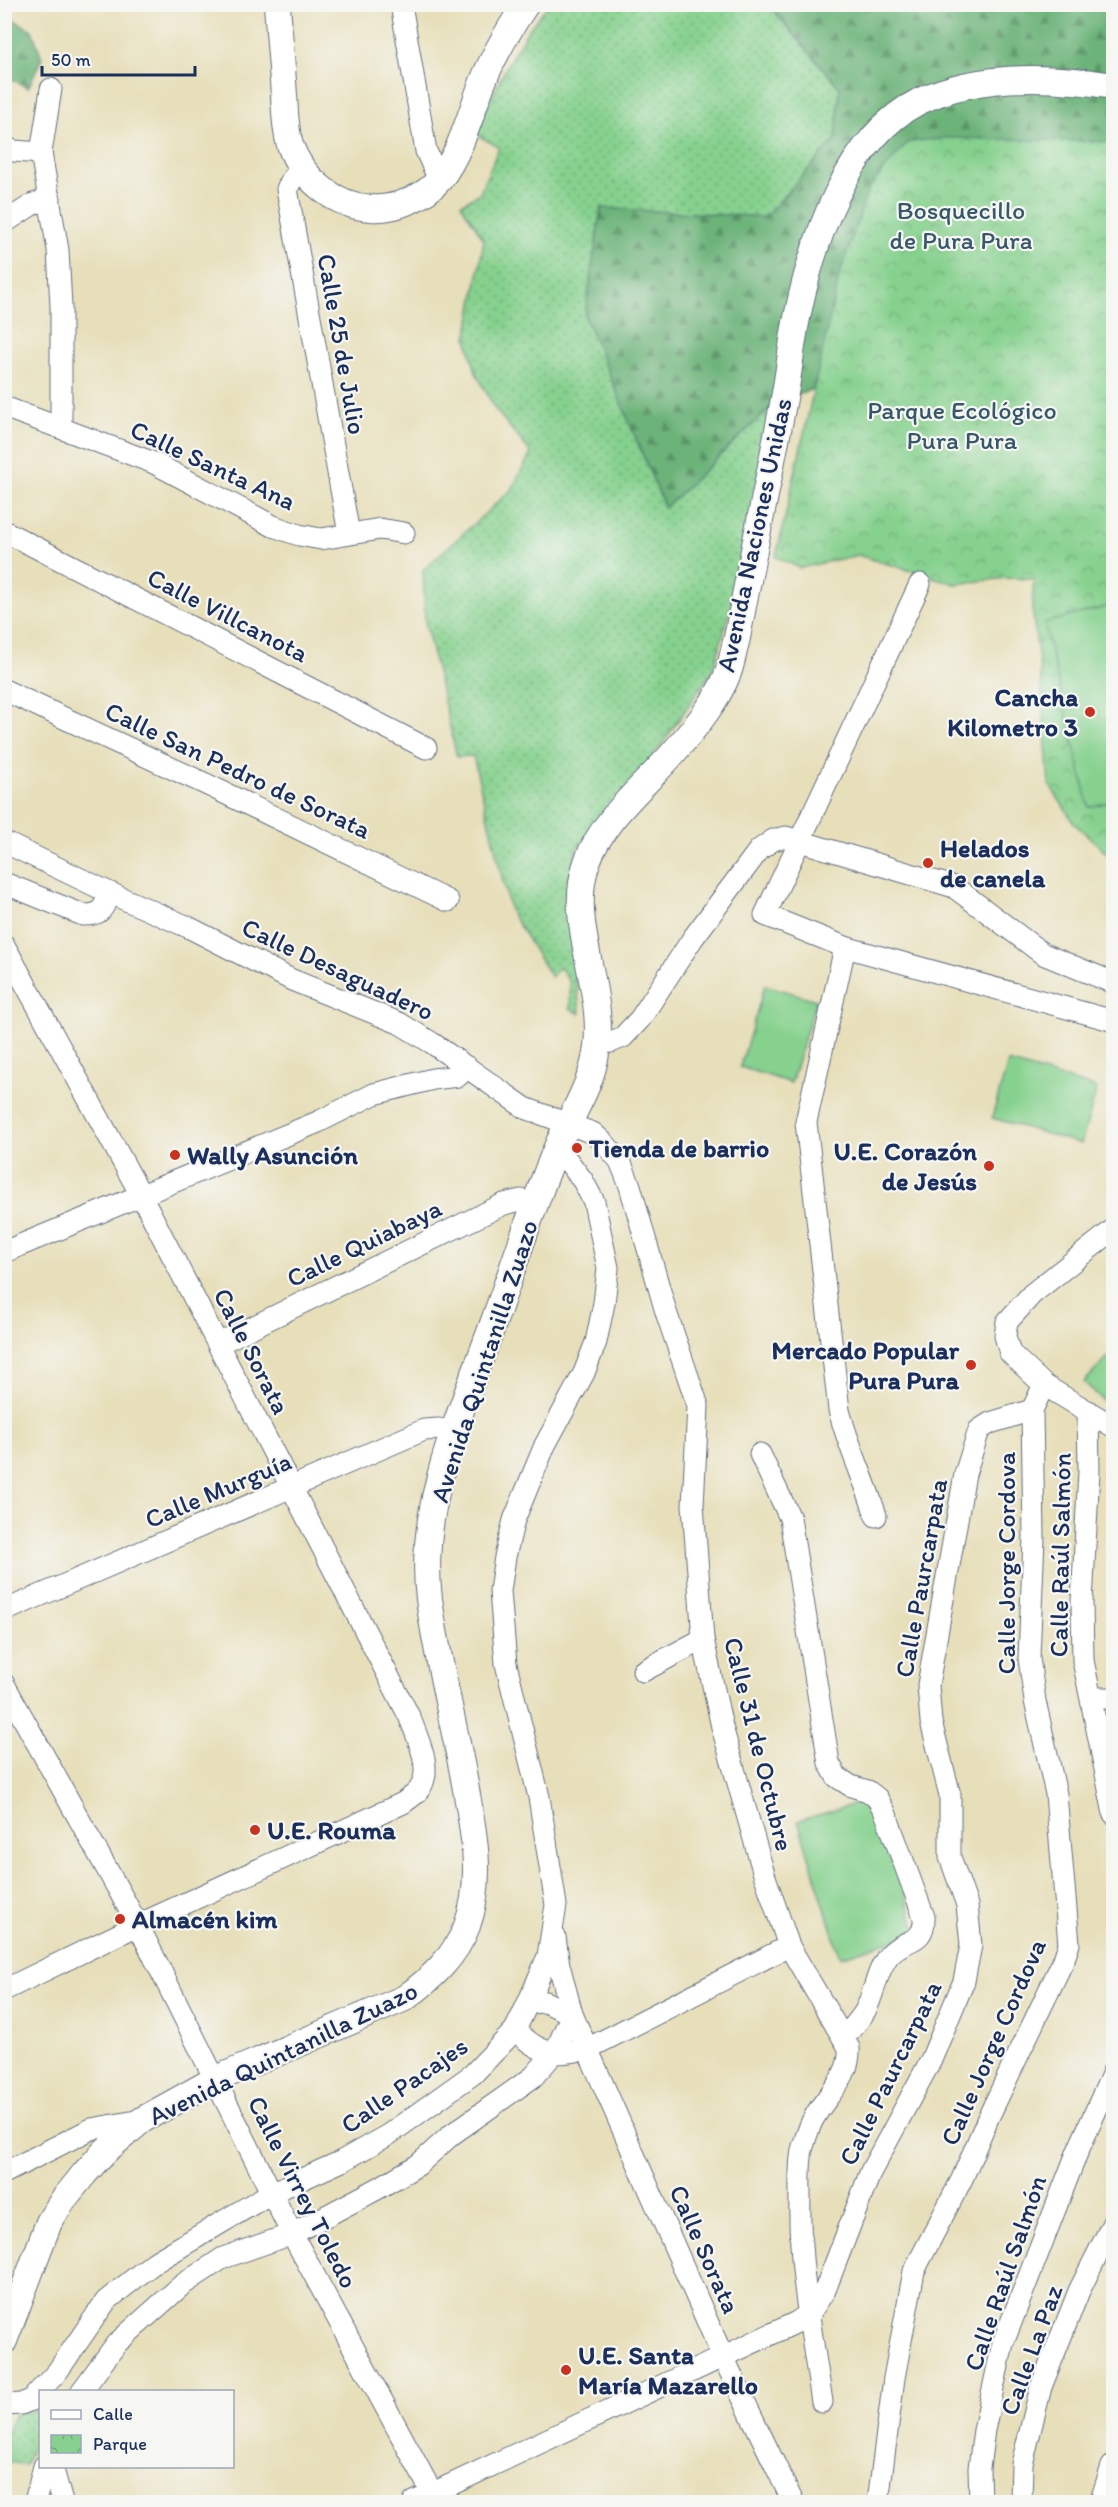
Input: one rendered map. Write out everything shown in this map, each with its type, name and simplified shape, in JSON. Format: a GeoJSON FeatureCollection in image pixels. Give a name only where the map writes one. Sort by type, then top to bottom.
{"type":"FeatureCollection","features":[{"type":"Feature","properties":{"kind":"street"},"geometry":{"type":"LineString","coordinates":[[277,4],[286,121],[290,144],[302,168],[324,192],[351,206],[374,208],[402,203],[426,192],[439,180],[451,162],[484,80],[508,30],[526,4]]}},
{"type":"Feature","properties":{"kind":"street"},"geometry":{"type":"LineString","coordinates":[[401,4],[426,151],[439,180]]}},
{"type":"Feature","properties":{"kind":"street","name":"Avenida Naciones Unidas"},"geometry":{"type":"LineString","coordinates":[[556,1149],[594,1066],[597,1042],[597,1002],[584,932],[582,878],[597,840],[620,810],[687,736],[719,691],[728,673],[737,638],[785,392],[798,312],[819,236],[837,194],[857,161],[884,127],[917,103],[939,94],[975,84],[1028,79],[1083,81],[1113,86]]}},
{"type":"Feature","properties":{"kind":"street"},"geometry":{"type":"LineString","coordinates":[[51,89],[41,153],[58,250],[61,306],[61,428]]}},
{"type":"Feature","properties":{"kind":"street"},"geometry":{"type":"LineString","coordinates":[[4,147],[14,151],[41,153]]}},
{"type":"Feature","properties":{"kind":"street","name":"Calle 25 de Julio"},"geometry":{"type":"LineString","coordinates":[[302,168],[287,189],[349,534]]}},
{"type":"Feature","properties":{"kind":"street"},"geometry":{"type":"LineString","coordinates":[[4,223],[33,204],[50,199]]}},
{"type":"Feature","properties":{"kind":"street","name":"Calle Santa Ana"},"geometry":{"type":"LineString","coordinates":[[4,407],[154,463],[273,526],[290,532],[321,539],[380,529],[404,533]]}},
{"type":"Feature","properties":{"kind":"street","name":"Calle Villcanota"},"geometry":{"type":"LineString","coordinates":[[4,531],[426,748]]}},
{"type":"Feature","properties":{"kind":"street"},"geometry":{"type":"LineString","coordinates":[[920,584],[765,915],[845,947],[1113,1021]]}},
{"type":"Feature","properties":{"kind":"street","name":"Calle San Pedro de Sorata"},"geometry":{"type":"LineString","coordinates":[[4,690],[448,901]]}},
{"type":"Feature","properties":{"kind":"street"},"geometry":{"type":"LineString","coordinates":[[597,1042],[611,1042],[623,1037],[640,1019],[693,938],[759,850],[773,840],[786,837],[954,887],[1043,954],[1113,983]]}},
{"type":"Feature","properties":{"kind":"street","name":"Calle Desaguadero"},"geometry":{"type":"LineString","coordinates":[[4,842],[188,927],[292,980],[399,1023],[432,1043],[525,1108],[567,1124]]}},
{"type":"Feature","properties":{"kind":"street"},"geometry":{"type":"LineString","coordinates":[[4,883],[83,915],[94,915],[100,912],[110,892]]}},
{"type":"Feature","properties":{"kind":"street","name":"Calle Sorata"},"geometry":{"type":"LineString","coordinates":[[4,945],[141,1195],[293,1487],[410,1718],[424,1760],[424,1778],[419,1790],[403,1803],[138,1925]]}},
{"type":"Feature","properties":{"kind":"street"},"geometry":{"type":"LineString","coordinates":[[845,947],[806,1122],[839,1410],[846,1438],[867,1485],[876,1516]]}},
{"type":"Feature","properties":{"kind":"street"},"geometry":{"type":"LineString","coordinates":[[4,1252],[318,1122],[374,1094],[433,1079],[458,1076],[467,1067]]}},
{"type":"Feature","properties":{"kind":"street","name":"Calle 31 de Octubre"},"geometry":{"type":"LineString","coordinates":[[567,1124],[592,1133],[620,1161],[630,1186],[666,1312],[699,1406],[693,1505],[703,1639],[722,1727],[764,1875],[789,1946],[849,2048],[848,2065],[832,2095],[814,2116],[802,2152],[800,2238],[802,2277],[810,2313],[822,2402]]}},
{"type":"Feature","properties":{"kind":"street"},"geometry":{"type":"LineString","coordinates":[[82,2390],[117,2343],[182,2285],[223,2258],[292,2234],[418,2165],[452,2135],[534,2077],[555,2052],[572,2014],[559,1965],[554,1927],[556,1905],[539,1797],[506,1664],[500,1591],[514,1520],[545,1444],[584,1373],[596,1342],[604,1303],[608,1268],[594,1202],[583,1181],[556,1149]]}},
{"type":"Feature","properties":{"kind":"street","name":"Avenida Quintanilla Zuazo"},"geometry":{"type":"LineString","coordinates":[[4,2341],[49,2222],[63,2200],[104,2152],[142,2120],[214,2080],[405,1998],[430,1980],[453,1952],[466,1928],[475,1893],[476,1847],[429,1598],[428,1541],[438,1485],[454,1433],[556,1149]]}},
{"type":"Feature","properties":{"kind":"street","name":"Calle Quiabaya"},"geometry":{"type":"LineString","coordinates":[[218,1344],[504,1204],[520,1200],[536,1204]]}},
{"type":"Feature","properties":{"kind":"street"},"geometry":{"type":"LineString","coordinates":[[1113,1229],[1032,1294],[1007,1322],[1005,1336],[1010,1353],[1044,1385],[1113,1427]]}},
{"type":"Feature","properties":{"kind":"street"},"geometry":{"type":"LineString","coordinates":[[1032,1410],[1044,1385]]}},
{"type":"Feature","properties":{"kind":"street","name":"Calle Paurcarpata"},"geometry":{"type":"LineString","coordinates":[[428,2500],[797,2322],[810,2313],[825,2290],[871,2171],[931,2060],[964,1981],[971,1945],[967,1905],[950,1857],[950,1795],[931,1722],[928,1685],[965,1474],[979,1430],[990,1423],[1032,1410]]}},
{"type":"Feature","properties":{"kind":"street","name":"Calle Jorge Cordova"},"geometry":{"type":"LineString","coordinates":[[878,2502],[894,2378],[914,2271],[962,2179],[1069,1944],[1056,1794],[1035,1701],[1029,1658],[1035,1538],[1032,1410]]}},
{"type":"Feature","properties":{"kind":"street","name":"Calle Raúl Salmón"},"geometry":{"type":"LineString","coordinates":[[1088,1411],[1089,1471],[1082,1602],[1083,1660],[1113,1814]]}},
{"type":"Feature","properties":{"kind":"street","name":"Calle Murguía"},"geometry":{"type":"LineString","coordinates":[[4,1611],[424,1430],[439,1429],[454,1433]]}},
{"type":"Feature","properties":{"kind":"street"},"geometry":{"type":"LineString","coordinates":[[760,1454],[790,1518],[829,1763],[837,1777],[850,1786],[868,1791],[877,1798],[885,1812],[924,1917],[924,1930],[919,1937],[897,1946],[886,1960],[865,2012],[844,2037]]}},
{"type":"Feature","properties":{"kind":"street"},"geometry":{"type":"LineString","coordinates":[[643,1671],[703,1639]]}},
{"type":"Feature","properties":{"kind":"street","name":"Calle Virrey Toledo"},"geometry":{"type":"LineString","coordinates":[[4,1684],[138,1925],[214,2080],[428,2500]]}},
{"type":"Feature","properties":{"kind":"street"},"geometry":{"type":"LineString","coordinates":[[1092,1698],[1113,1698]]}},
{"type":"Feature","properties":{"kind":"street"},"geometry":{"type":"LineString","coordinates":[[4,1990],[138,1925]]}},
{"type":"Feature","properties":{"kind":"street","name":"Calle Pacajes"},"geometry":{"type":"LineString","coordinates":[[40,2390],[57,2372],[106,2301],[155,2262],[271,2193],[342,2161],[388,2135],[473,2074],[515,2030],[548,1956],[554,1927]]}},
{"type":"Feature","properties":{"kind":"street"},"geometry":{"type":"LineString","coordinates":[[515,2030],[541,2051],[587,2049],[789,1946]]}},
{"type":"Feature","properties":{"kind":"street"},"geometry":{"type":"LineString","coordinates":[[528,2003],[545,2002],[572,2014]]}},
{"type":"Feature","properties":{"kind":"street","name":"Calle Sorata"},"geometry":{"type":"LineString","coordinates":[[572,2014],[723,2356],[793,2502]]}},
{"type":"Feature","properties":{"kind":"street","name":"Calle Raúl Salmón"},"geometry":{"type":"LineString","coordinates":[[980,2502],[979,2468],[984,2430],[1003,2343],[1077,2153],[1113,2070]]}},
{"type":"Feature","properties":{"kind":"street"},"geometry":{"type":"LineString","coordinates":[[4,2173],[91,2129],[142,2120]]}},
{"type":"Feature","properties":{"kind":"street","name":"Calle La Paz"},"geometry":{"type":"LineString","coordinates":[[1021,2502],[1022,2464],[1041,2387],[1080,2291],[1113,2221]]}},
{"type":"Feature","properties":{"kind":"street"},"geometry":{"type":"LineString","coordinates":[[89,2323],[117,2343]]}},
{"type":"Feature","properties":{"kind":"street","name":"Calle Pacajes"},"geometry":{"type":"LineString","coordinates":[[4,2406],[31,2400],[39,2391]]}},
{"type":"Feature","properties":{"kind":"street"},"geometry":{"type":"LineString","coordinates":[[35,2502],[44,2468]]}},
{"type":"Feature","properties":{"kind":"street"},"geometry":{"type":"LineString","coordinates":[[53,2468],[62,2502]]}},
{"type":"Feature","properties":{"kind":"street"},"geometry":{"type":"LineString","coordinates":[[1103,2502],[1113,2468]]}},
{"type":"Feature","properties":{"kind":"green space"},"geometry":{"type":"Polygon","coordinates":[[[548,5],[769,5],[840,88],[836,139],[766,217],[601,209],[585,316],[665,508],[772,406],[741,573],[713,670],[660,747],[598,820],[576,851],[567,888],[580,1014],[570,1008],[570,983],[560,967],[551,977],[510,911],[473,756],[457,757],[425,622],[423,570],[511,490],[531,453],[495,409],[476,373],[467,338],[484,240],[461,204],[480,193],[499,147],[475,134],[498,83],[525,34],[548,5]]]}},
{"type":"Feature","properties":{"kind":"green space","name":"Bosquecillo de Pura Pura"},"geometry":{"type":"Polygon","coordinates":[[[769,5],[1113,5],[1113,480],[1047,504],[956,584],[858,555],[821,562],[886,358],[772,406],[665,508],[585,316],[601,208],[765,217],[836,139],[840,88],[769,5]]]}},
{"type":"Feature","properties":{"kind":"green space"},"geometry":{"type":"Polygon","coordinates":[[[5,15],[32,30],[42,58],[28,88],[5,75],[5,15]]]}},
{"type":"Feature","properties":{"kind":"green space","name":"Parque Ecológico Pura Pura"},"geometry":{"type":"Polygon","coordinates":[[[947,138],[1113,142],[1113,859],[1074,823],[1049,784],[1040,669],[1032,608],[1034,579],[1006,578],[956,584],[858,555],[800,568],[776,557],[840,273],[869,188],[908,142],[947,138]]]}},
{"type":"Feature","properties":{"kind":"green space","name":"Cancha Kilometro 3"},"geometry":{"type":"Polygon","coordinates":[[[1113,605],[1113,801],[1089,807],[1044,623],[1113,605]]]}},
{"type":"Feature","properties":{"kind":"green space"},"geometry":{"type":"Polygon","coordinates":[[[765,985],[816,1000],[791,1083],[740,1067],[765,985]]]}},
{"type":"Feature","properties":{"kind":"green space"},"geometry":{"type":"Polygon","coordinates":[[[1008,1062],[1097,1088],[1081,1144],[992,1118],[1008,1062]]]}},
{"type":"Feature","properties":{"kind":"green space"},"geometry":{"type":"Polygon","coordinates":[[[1113,1352],[1113,1410],[1084,1382],[1113,1352]]]}},
{"type":"Feature","properties":{"kind":"green space"},"geometry":{"type":"Polygon","coordinates":[[[875,1798],[917,1933],[840,1957],[798,1821],[875,1798]]]}},
{"type":"Feature","properties":{"kind":"green space"},"geometry":{"type":"Polygon","coordinates":[[[39,2406],[39,2430],[25,2465],[5,2461],[5,2436],[15,2414],[31,2409],[35,2412],[39,2406]]]}},
{"type":"Feature","properties":{"kind":"place","name":"Cancha Kilometro 3"},"geometry":{"type":"Point","coordinates":[1090,712]}},
{"type":"Feature","properties":{"kind":"place","name":"Helados de canela"},"geometry":{"type":"Point","coordinates":[928,863]}},
{"type":"Feature","properties":{"kind":"place","name":"Tienda de barrio"},"geometry":{"type":"Point","coordinates":[577,1148]}},
{"type":"Feature","properties":{"kind":"place","name":"Wally Asunción"},"geometry":{"type":"Point","coordinates":[175,1155]}},
{"type":"Feature","properties":{"kind":"place","name":"U.E. Corazón de Jesús"},"geometry":{"type":"Point","coordinates":[989,1166]}},
{"type":"Feature","properties":{"kind":"place","name":"Mercado Popular Pura Pura"},"geometry":{"type":"Point","coordinates":[971,1365]}},
{"type":"Feature","properties":{"kind":"place","name":"U.E. Rouma"},"geometry":{"type":"Point","coordinates":[255,1830]}},
{"type":"Feature","properties":{"kind":"place","name":"Almacén kim"},"geometry":{"type":"Point","coordinates":[120,1919]}},
{"type":"Feature","properties":{"kind":"place","name":"U.E. Santa María Mazarello"},"geometry":{"type":"Point","coordinates":[566,2370]}}]}
